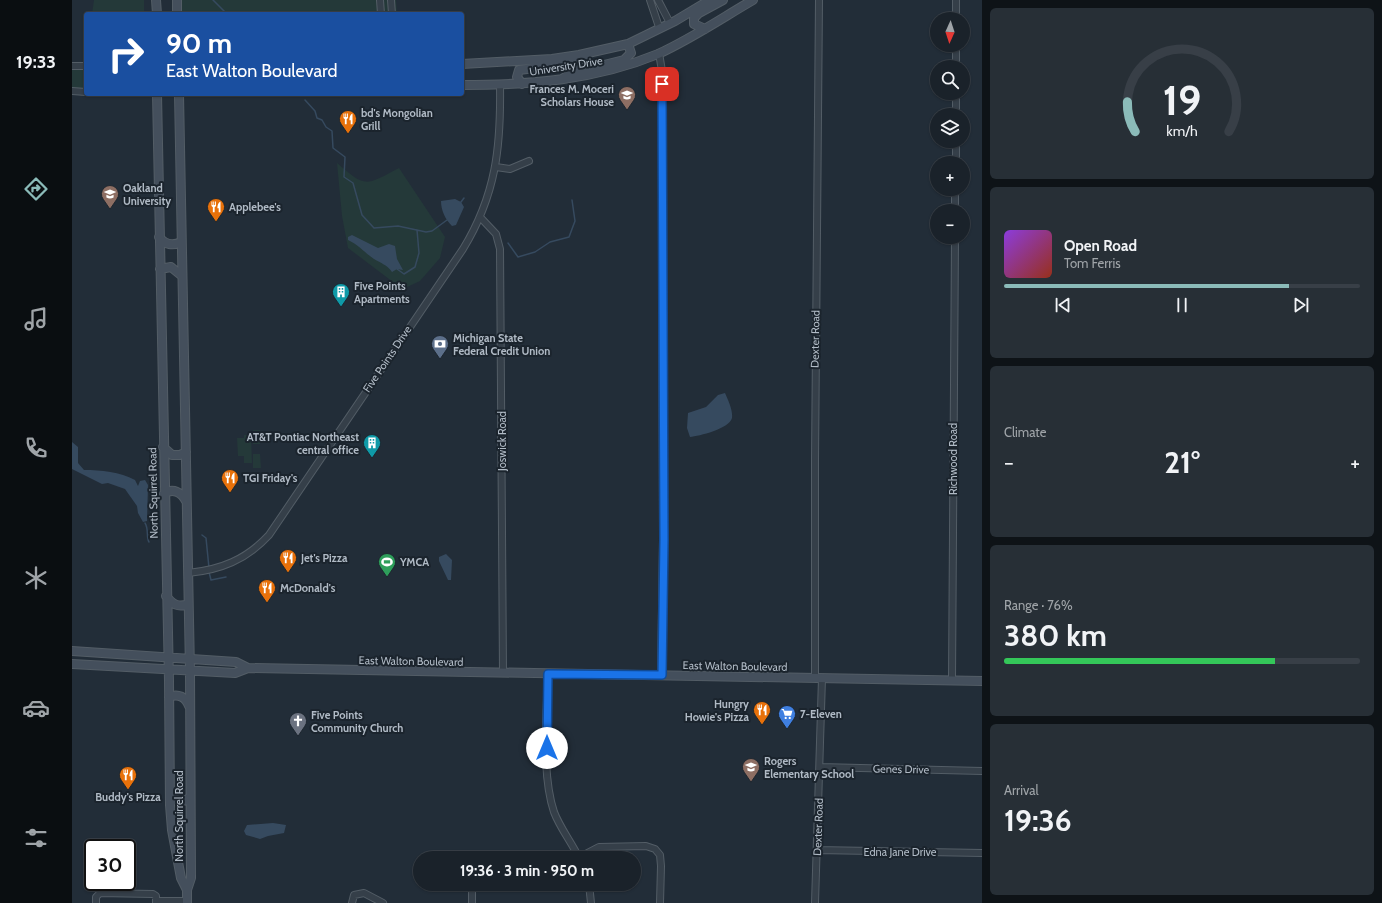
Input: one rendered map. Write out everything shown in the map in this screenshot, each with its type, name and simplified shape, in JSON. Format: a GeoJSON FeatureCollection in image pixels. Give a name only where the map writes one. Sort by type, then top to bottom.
{"type":"FeatureCollection","features":[{"type":"Feature","properties":{"kind":"main road"},"geometry":{"type":"LineString","coordinates":[[156,0],[157,12]]}},
{"type":"Feature","properties":{"kind":"main road"},"geometry":{"type":"LineString","coordinates":[[177,0],[177,12]]}},
{"type":"Feature","properties":{"kind":"main road","name":"University Drive"},"geometry":{"type":"LineString","coordinates":[[464,64],[535,61],[566,58],[628,44],[659,27],[670,23],[710,0]]}},
{"type":"Feature","properties":{"kind":"main road"},"geometry":{"type":"LineString","coordinates":[[705,29],[694,24],[694,18],[699,13],[723,0]]}},
{"type":"Feature","properties":{"kind":"main road"},"geometry":{"type":"LineString","coordinates":[[726,16],[743,0]]}},
{"type":"Feature","properties":{"kind":"main road","name":"University Drive"},"geometry":{"type":"LineString","coordinates":[[464,85],[500,85],[559,81],[608,71],[659,53],[705,29],[753,0]]}},
{"type":"Feature","properties":{"kind":"main road"},"geometry":{"type":"LineString","coordinates":[[559,81],[572,72],[624,60],[631,53],[628,44]]}},
{"type":"Feature","properties":{"kind":"main road"},"geometry":{"type":"LineString","coordinates":[[522,84],[516,77],[519,70],[574,62],[595,52]]}},
{"type":"Feature","properties":{"kind":"main road"},"geometry":{"type":"LineString","coordinates":[[464,67],[477,63]]}},
{"type":"Feature","properties":{"kind":"main road","name":"North Squirrel Road"},"geometry":{"type":"LineString","coordinates":[[157,96],[167,658],[169,670],[170,794],[172,830],[181,878],[186,890],[187,902]]}},
{"type":"Feature","properties":{"kind":"main road","name":"North Squirrel Road"},"geometry":{"type":"LineString","coordinates":[[179,96],[190,671],[191,878],[186,890]]}},
{"type":"Feature","properties":{"kind":"main road"},"geometry":{"type":"LineString","coordinates":[[160,237],[168,244],[175,245],[181,242]]}},
{"type":"Feature","properties":{"kind":"main road"},"geometry":{"type":"LineString","coordinates":[[160,269],[171,267],[182,276]]}},
{"type":"Feature","properties":{"kind":"main road"},"geometry":{"type":"LineString","coordinates":[[164,447],[172,455],[180,456],[186,452]]}},
{"type":"Feature","properties":{"kind":"main road"},"geometry":{"type":"LineString","coordinates":[[164,494],[170,491],[178,492],[184,497],[186,502]]}},
{"type":"Feature","properties":{"kind":"main road"},"geometry":{"type":"LineString","coordinates":[[166,596],[176,605],[182,606],[188,604]]}},
{"type":"Feature","properties":{"kind":"main road","name":"East Walton Boulevard"},"geometry":{"type":"LineString","coordinates":[[72,651],[236,662],[248,668]]}},
{"type":"Feature","properties":{"kind":"main road","name":"East Walton Boulevard"},"geometry":{"type":"LineString","coordinates":[[72,664],[235,673],[248,668],[982,681]]}},
{"type":"Feature","properties":{"kind":"main road"},"geometry":{"type":"LineString","coordinates":[[169,697],[175,695],[181,696],[190,706]]}},
{"type":"Feature","properties":{"kind":"main road"},"geometry":{"type":"LineString","coordinates":[[170,794],[178,801],[184,801],[190,798]]}},
{"type":"Feature","properties":{"kind":"main road"},"geometry":{"type":"LineString","coordinates":[[178,858],[183,862],[190,860]]}},
{"type":"Feature","properties":{"kind":"street"},"geometry":{"type":"LineString","coordinates":[[380,0],[381,12]]}},
{"type":"Feature","properties":{"kind":"street"},"geometry":{"type":"LineString","coordinates":[[390,0],[392,12]]}},
{"type":"Feature","properties":{"kind":"street"},"geometry":{"type":"LineString","coordinates":[[650,0],[659,27]]}},
{"type":"Feature","properties":{"kind":"street"},"geometry":{"type":"LineString","coordinates":[[658,0],[670,23]]}},
{"type":"Feature","properties":{"kind":"street","name":"Dexter Road"},"geometry":{"type":"LineString","coordinates":[[815,903],[820,767],[814,481],[819,0]]}},
{"type":"Feature","properties":{"kind":"street"},"geometry":{"type":"LineString","coordinates":[[956,0],[956,12]]}},
{"type":"Feature","properties":{"kind":"street"},"geometry":{"type":"LineString","coordinates":[[659,53],[662,70],[664,540],[662,675]]}},
{"type":"Feature","properties":{"kind":"street"},"geometry":{"type":"LineString","coordinates":[[72,66],[84,66]]}},
{"type":"Feature","properties":{"kind":"street","name":"Five Points Drive"},"geometry":{"type":"LineString","coordinates":[[188,573],[202,572],[222,567],[251,552],[273,530],[456,260],[480,217],[490,191],[496,167],[500,137],[500,85]]}},
{"type":"Feature","properties":{"kind":"street"},"geometry":{"type":"LineString","coordinates":[[72,91],[84,92]]}},
{"type":"Feature","properties":{"kind":"street"},"geometry":{"type":"LineString","coordinates":[[496,167],[510,169],[529,161]]}},
{"type":"Feature","properties":{"kind":"street","name":"Joswick Road"},"geometry":{"type":"LineString","coordinates":[[480,217],[496,234],[500,249],[502,673]]}},
{"type":"Feature","properties":{"kind":"street","name":"Richwood Road"},"geometry":{"type":"LineString","coordinates":[[952,680],[955,244]]}},
{"type":"Feature","properties":{"kind":"street"},"geometry":{"type":"LineString","coordinates":[[548,674],[547,758],[550,795],[555,813],[575,851]]}},
{"type":"Feature","properties":{"kind":"street","name":"Genes Drive"},"geometry":{"type":"LineString","coordinates":[[820,767],[982,771]]}},
{"type":"Feature","properties":{"kind":"street"},"geometry":{"type":"LineString","coordinates":[[592,851],[599,847],[646,846],[657,851],[660,855],[661,866],[660,903]]}},
{"type":"Feature","properties":{"kind":"street","name":"Edna Jane Drive"},"geometry":{"type":"LineString","coordinates":[[817,850],[982,853]]}},
{"type":"Feature","properties":{"kind":"street"},"geometry":{"type":"LineString","coordinates":[[472,891],[472,903]]}},
{"type":"Feature","properties":{"kind":"street"},"geometry":{"type":"LineString","coordinates":[[590,891],[591,903]]}},
{"type":"Feature","properties":{"kind":"street"},"geometry":{"type":"LineString","coordinates":[[96,903],[96,897],[100,892],[153,894],[156,896],[156,902],[187,902]]}},
{"type":"Feature","properties":{"kind":"street"},"geometry":{"type":"LineString","coordinates":[[352,903],[354,895],[364,893],[383,903]]}},
{"type":"Feature","properties":{"kind":"green space"},"geometry":{"type":"Polygon","coordinates":[[[94,0],[144,0],[144,12],[92,12],[94,0]]]}},
{"type":"Feature","properties":{"kind":"green space"},"geometry":{"type":"Polygon","coordinates":[[[179,0],[396,0],[397,12],[180,12],[179,0]]]}},
{"type":"Feature","properties":{"kind":"green space"},"geometry":{"type":"Polygon","coordinates":[[[72,70],[84,70],[84,89],[72,88],[72,70]]]}},
{"type":"Feature","properties":{"kind":"green space"},"geometry":{"type":"Polygon","coordinates":[[[337,163],[354,177],[366,182],[372,181],[399,168],[445,237],[440,258],[420,281],[405,288],[393,282],[348,248],[342,216],[337,163]]]}},
{"type":"Feature","properties":{"kind":"green space"},"geometry":{"type":"Polygon","coordinates":[[[253,430],[260,430],[260,444],[253,444],[253,430]]]}},
{"type":"Feature","properties":{"kind":"green space"},"geometry":{"type":"Polygon","coordinates":[[[244,435],[251,435],[252,463],[244,463],[244,456],[238,456],[237,438],[244,438],[244,435]]]}},
{"type":"Feature","properties":{"kind":"green space"},"geometry":{"type":"Polygon","coordinates":[[[253,454],[260,454],[261,468],[253,468],[253,454]]]}},
{"type":"Feature","properties":{"kind":"water"},"geometry":{"type":"Polygon","coordinates":[[[455,199],[461,202],[464,207],[456,225],[452,226],[444,214],[441,201],[455,199]]]}},
{"type":"Feature","properties":{"kind":"water"},"geometry":{"type":"Polygon","coordinates":[[[352,235],[378,248],[389,244],[395,246],[397,259],[403,270],[397,269],[392,272],[386,266],[348,240],[348,237],[352,235]]]}},
{"type":"Feature","properties":{"kind":"water"},"geometry":{"type":"Polygon","coordinates":[[[725,393],[732,412],[730,422],[720,429],[690,437],[687,428],[688,413],[706,407],[718,395],[725,393]]]}},
{"type":"Feature","properties":{"kind":"water"},"geometry":{"type":"Polygon","coordinates":[[[72,442],[78,447],[78,463],[84,470],[117,473],[135,480],[138,486],[140,481],[145,480],[148,485],[147,521],[143,522],[138,513],[137,506],[125,489],[108,483],[102,484],[72,469],[72,442]]]}},
{"type":"Feature","properties":{"kind":"water"},"geometry":{"type":"Polygon","coordinates":[[[446,554],[452,560],[451,580],[448,580],[439,561],[439,557],[446,554]]]}},
{"type":"Feature","properties":{"kind":"water"},"geometry":{"type":"Polygon","coordinates":[[[273,823],[286,825],[284,833],[260,839],[246,835],[244,831],[247,825],[273,823]]]}},
{"type":"Feature","properties":{"kind":"waterway"},"geometry":{"type":"LineString","coordinates":[[213,0],[225,12]]}},
{"type":"Feature","properties":{"kind":"waterway"},"geometry":{"type":"LineString","coordinates":[[305,100],[315,111],[317,118],[322,120],[326,127],[332,131],[333,148],[345,157],[344,177],[353,183],[362,215],[374,228],[398,226],[426,232],[432,231],[447,220]]}},
{"type":"Feature","properties":{"kind":"waterway"},"geometry":{"type":"LineString","coordinates":[[461,202],[464,198]]}},
{"type":"Feature","properties":{"kind":"waterway"},"geometry":{"type":"LineString","coordinates":[[508,243],[518,257],[535,252],[550,242],[569,237],[575,221],[572,200]]}},
{"type":"Feature","properties":{"kind":"waterway"},"geometry":{"type":"LineString","coordinates":[[397,269],[404,274],[415,267],[419,253],[417,230]]}},
{"type":"Feature","properties":{"kind":"waterway"},"geometry":{"type":"LineString","coordinates":[[145,523],[149,542]]}},
{"type":"Feature","properties":{"kind":"waterway"},"geometry":{"type":"LineString","coordinates":[[202,535],[206,538],[209,568]]}},
{"type":"Feature","properties":{"kind":"waterway"},"geometry":{"type":"LineString","coordinates":[[209,572],[211,580],[226,577]]}},
{"type":"Feature","properties":{"kind":"place","name":"Frances M. Moceri Scholars House"},"geometry":{"type":"Point","coordinates":[627,110]}},
{"type":"Feature","properties":{"kind":"place","name":"bd's Mongolian Grill"},"geometry":{"type":"Point","coordinates":[348,134]}},
{"type":"Feature","properties":{"kind":"place","name":"Oakland University"},"geometry":{"type":"Point","coordinates":[110,209]}},
{"type":"Feature","properties":{"kind":"place","name":"Applebee's"},"geometry":{"type":"Point","coordinates":[216,222]}},
{"type":"Feature","properties":{"kind":"place","name":"Five Points Apartments"},"geometry":{"type":"Point","coordinates":[341,307]}},
{"type":"Feature","properties":{"kind":"place","name":"Michigan State Federal Credit Union"},"geometry":{"type":"Point","coordinates":[440,359]}},
{"type":"Feature","properties":{"kind":"place","name":"AT&T Pontiac Northeast central office"},"geometry":{"type":"Point","coordinates":[372,458]}},
{"type":"Feature","properties":{"kind":"place","name":"TGI Friday's"},"geometry":{"type":"Point","coordinates":[230,493]}},
{"type":"Feature","properties":{"kind":"place","name":"Jet's Pizza"},"geometry":{"type":"Point","coordinates":[288,573]}},
{"type":"Feature","properties":{"kind":"place","name":"YMCA"},"geometry":{"type":"Point","coordinates":[387,577]}},
{"type":"Feature","properties":{"kind":"place","name":"McDonald's"},"geometry":{"type":"Point","coordinates":[267,603]}},
{"type":"Feature","properties":{"kind":"place","name":"Hungry Howie's Pizza"},"geometry":{"type":"Point","coordinates":[762,725]}},
{"type":"Feature","properties":{"kind":"place","name":"7-Eleven"},"geometry":{"type":"Point","coordinates":[787,729]}},
{"type":"Feature","properties":{"kind":"place","name":"Five Points Community Church"},"geometry":{"type":"Point","coordinates":[298,736]}},
{"type":"Feature","properties":{"kind":"place","name":"Rogers Elementary School"},"geometry":{"type":"Point","coordinates":[751,782]}},
{"type":"Feature","properties":{"kind":"place","name":"Buddy's Pizza"},"geometry":{"type":"Point","coordinates":[128,790]}},
{"type":"Feature","properties":{"kind":"route"},"geometry":{"type":"LineString","coordinates":[[547,748],[548,674],[662,675],[662,584],[664,540],[662,404],[662,84]]}}]}
